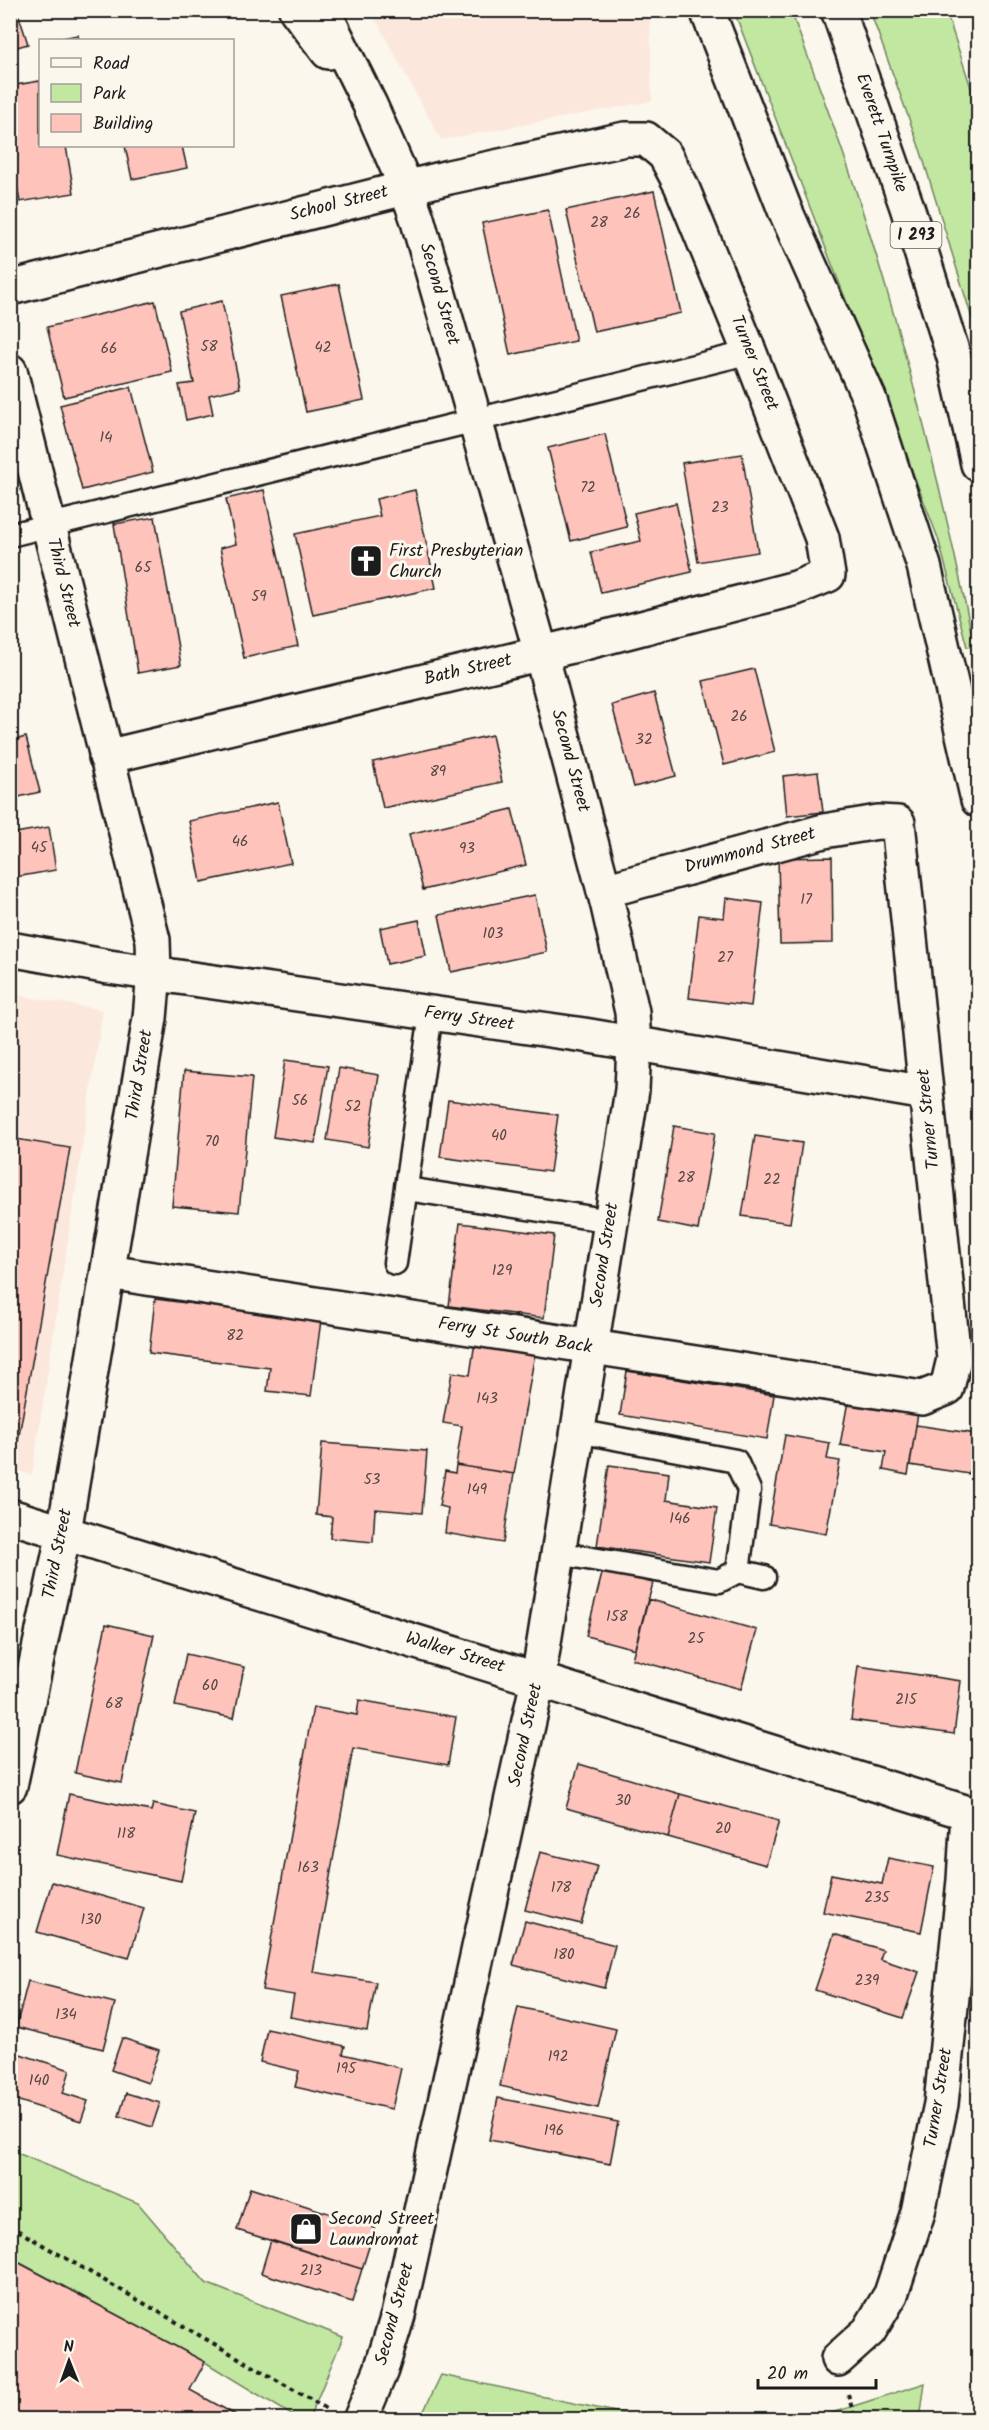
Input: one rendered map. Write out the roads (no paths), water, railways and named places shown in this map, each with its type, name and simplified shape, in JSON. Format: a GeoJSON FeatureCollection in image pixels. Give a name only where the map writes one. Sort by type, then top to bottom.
{"type":"FeatureCollection","features":[{"type":"Feature","properties":{"kind":"main road","name":"Second Street"},"geometry":{"type":"LineString","coordinates":[[296,10],[370,105]]}},
{"type":"Feature","properties":{"kind":"main road","name":"Second Street"},"geometry":{"type":"LineString","coordinates":[[323,10],[370,105],[417,218],[542,653],[604,891],[632,1012],[634,1044],[632,1090],[538,1680],[398,2315],[381,2370],[360,2420]]}},
{"type":"Feature","properties":{"kind":"main road"},"geometry":{"type":"LineString","coordinates":[[707,10],[785,210],[869,398],[924,566],[978,800]]}},
{"type":"Feature","properties":{"kind":"main road","name":"Everett Turnpike"},"geometry":{"type":"LineString","coordinates":[[838,10],[907,207],[954,357],[978,464]]}},
{"type":"Feature","properties":{"kind":"main road","name":"School Street"},"geometry":{"type":"LineString","coordinates":[[10,288],[406,187],[625,139],[646,139],[665,155]]}},
{"type":"Feature","properties":{"kind":"main road","name":"Turner Street"},"geometry":{"type":"LineString","coordinates":[[665,155],[681,184],[750,351],[822,538],[828,575]]}},
{"type":"Feature","properties":{"kind":"main road","name":"Third Street"},"geometry":{"type":"LineString","coordinates":[[10,371],[153,940],[154,973],[150,1018],[64,1532],[10,1786]]}},
{"type":"Feature","properties":{"kind":"main road","name":"Bath Street"},"geometry":{"type":"LineString","coordinates":[[106,757],[542,653],[796,588],[828,575]]}},
{"type":"Feature","properties":{"kind":"main road","name":"Drummond Street"},"geometry":{"type":"LineString","coordinates":[[604,891],[824,831],[878,822],[898,824]]}},
{"type":"Feature","properties":{"kind":"main road","name":"Turner Street"},"geometry":{"type":"LineString","coordinates":[[898,824],[954,1359],[947,1388],[922,1398]]}},
{"type":"Feature","properties":{"kind":"main road","name":"Ferry Street"},"geometry":{"type":"LineString","coordinates":[[10,949],[154,973],[584,1035],[926,1093]]}},
{"type":"Feature","properties":{"kind":"main road","name":"Ferry St South Back"},"geometry":{"type":"LineString","coordinates":[[108,1272],[922,1398]]}},
{"type":"Feature","properties":{"kind":"main road","name":"Walker Street"},"geometry":{"type":"LineString","coordinates":[[10,1516],[968,1813]]}},
{"type":"Feature","properties":{"kind":"main road","name":"Turner Street"},"geometry":{"type":"LineString","coordinates":[[837,2359],[869,2331],[891,2294],[918,2212],[941,2104],[964,1880],[968,1813]]}},
{"type":"Feature","properties":{"kind":"lane"},"geometry":{"type":"LineString","coordinates":[[10,535],[750,351]]}},
{"type":"Feature","properties":{"kind":"lane"},"geometry":{"type":"LineString","coordinates":[[395,1263],[431,1014]]}},
{"type":"Feature","properties":{"kind":"lane"},"geometry":{"type":"LineString","coordinates":[[407,1189],[611,1221]]}},
{"type":"Feature","properties":{"kind":"lane"},"geometry":{"type":"LineString","coordinates":[[577,1431],[736,1461],[749,1490],[738,1571]]}},
{"type":"Feature","properties":{"kind":"lane"},"geometry":{"type":"LineString","coordinates":[[558,1553],[719,1581],[738,1571],[764,1577]]}},
{"type":"Feature","properties":{"kind":"place","name":"First Presbyterian Church"},"geometry":{"type":"Point","coordinates":[366,561]}},
{"type":"Feature","properties":{"kind":"place","name":"Second Street Laundromat"},"geometry":{"type":"Point","coordinates":[306,2229]}}]}
